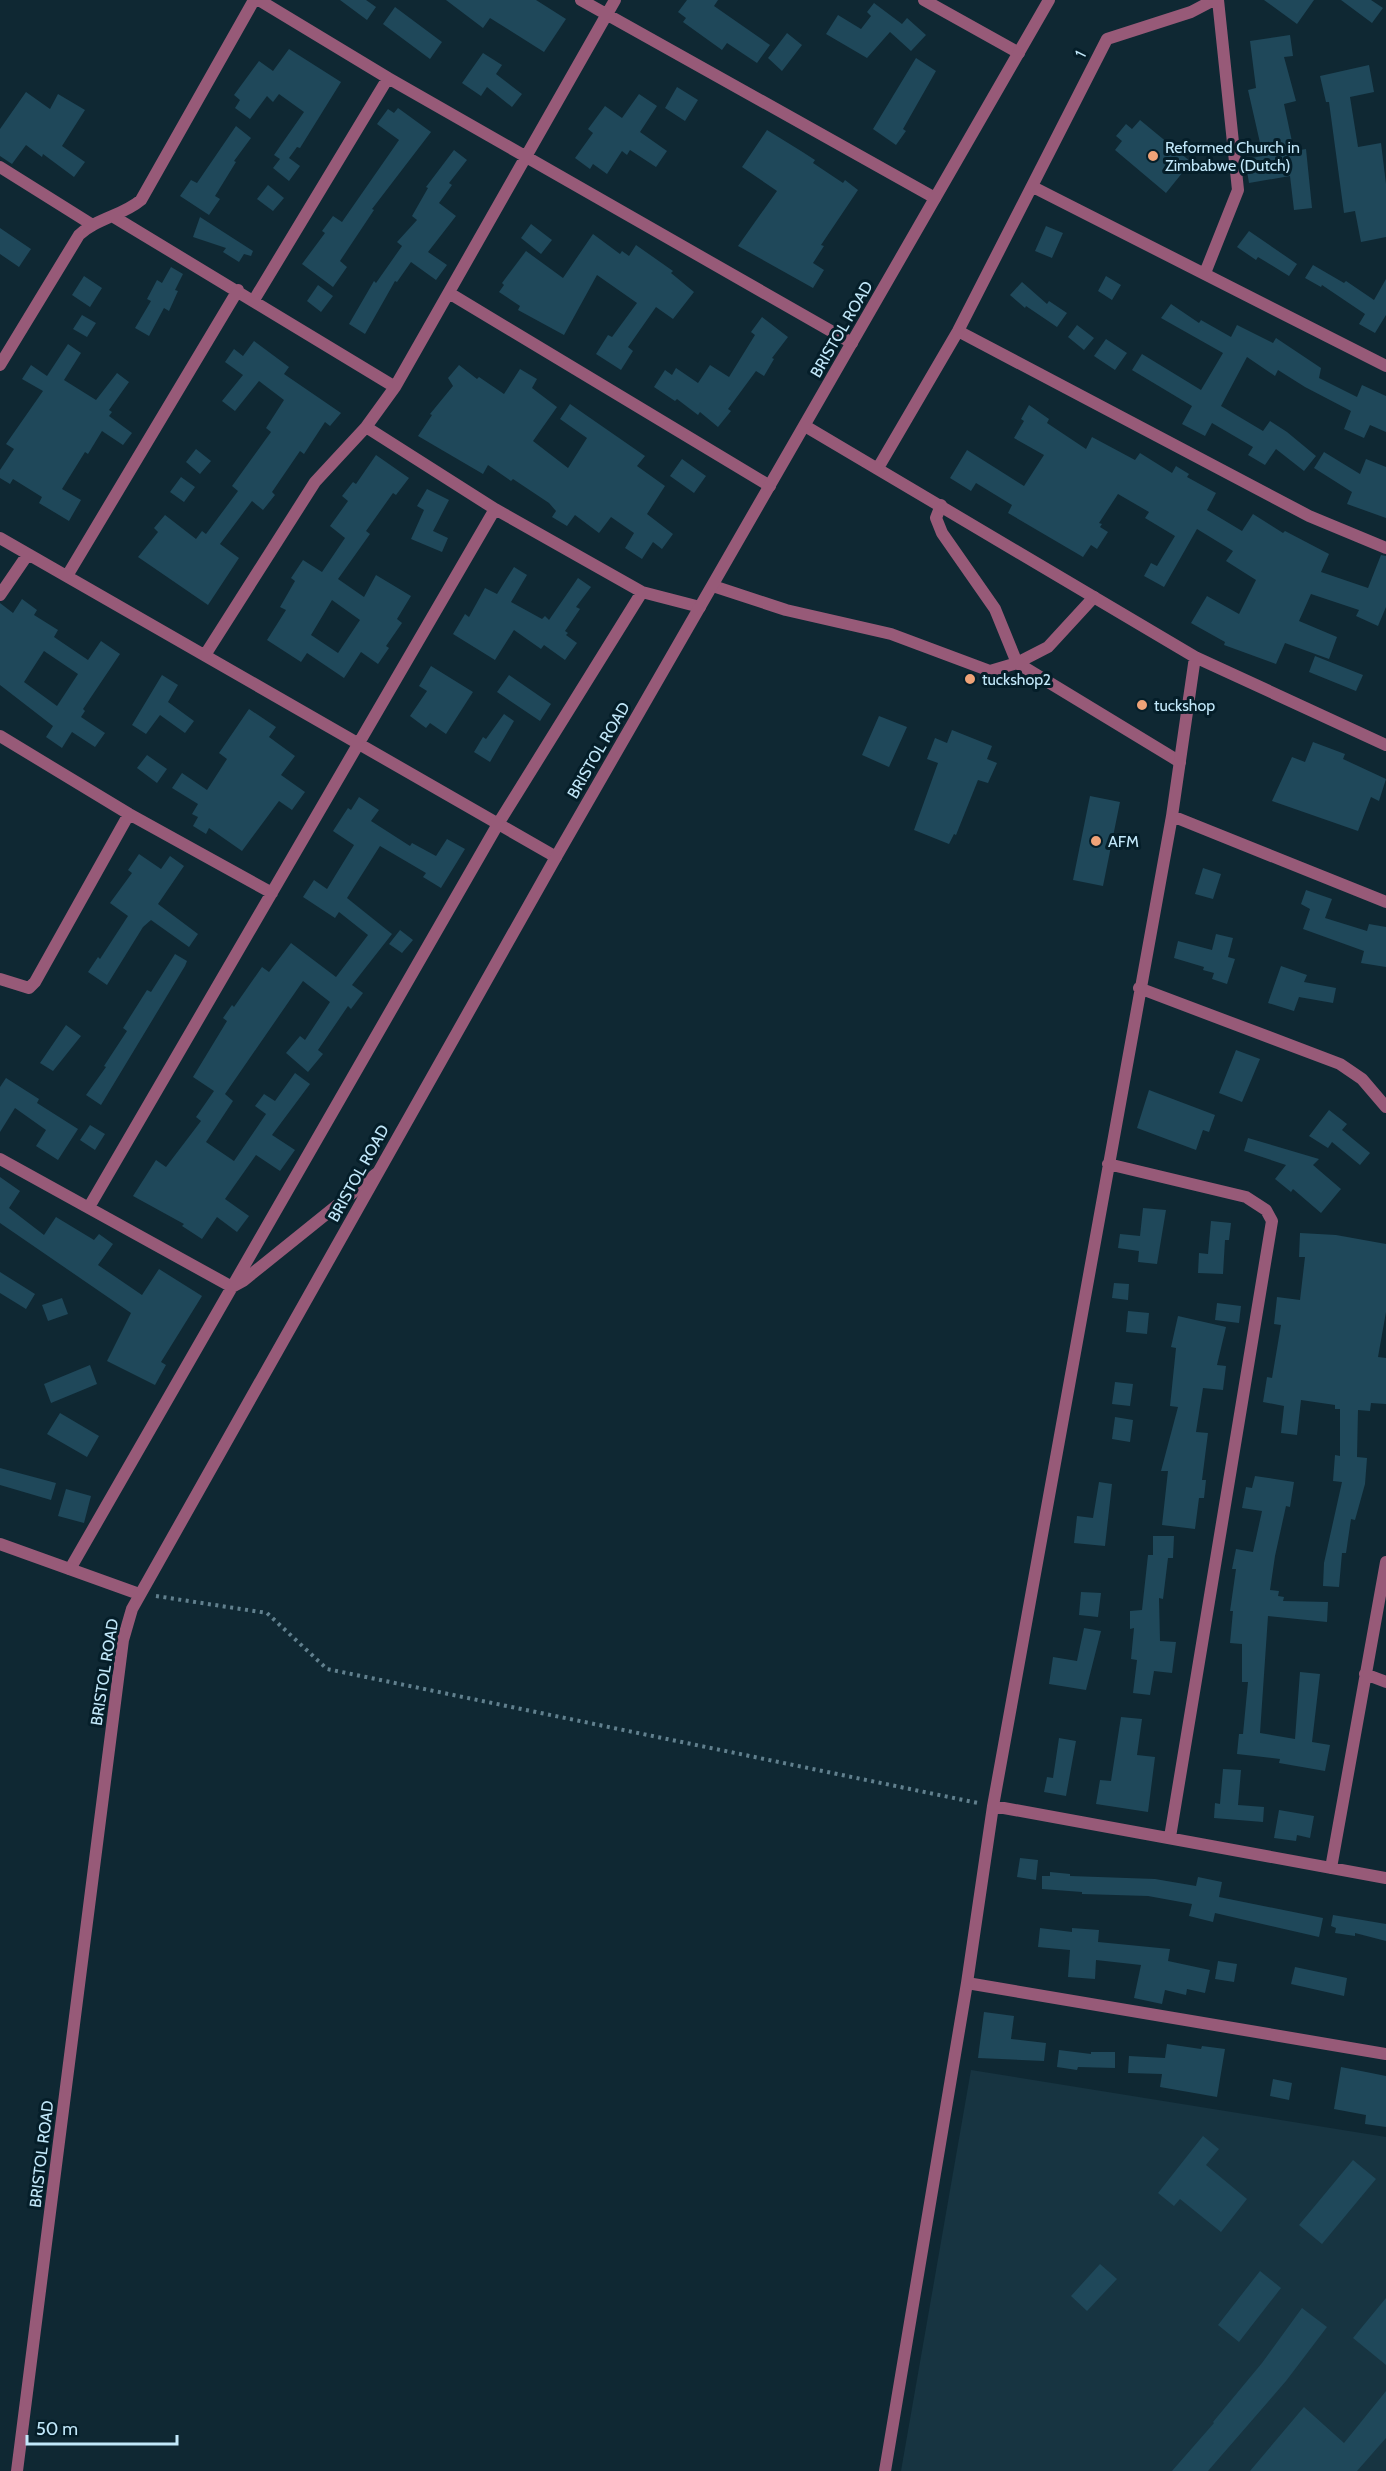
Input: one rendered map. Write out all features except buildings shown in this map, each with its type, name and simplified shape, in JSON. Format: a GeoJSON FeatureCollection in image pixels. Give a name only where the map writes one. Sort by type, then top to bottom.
{"type":"FeatureCollection","features":[{"type":"Feature","properties":{"kind":"street"},"geometry":{"type":"LineString","coordinates":[[0,364],[71,246],[91,224],[114,217],[141,200],[254,0]]}},
{"type":"Feature","properties":{"kind":"street"},"geometry":{"type":"LineString","coordinates":[[260,0],[388,78],[527,155],[852,343]]}},
{"type":"Feature","properties":{"kind":"street"},"geometry":{"type":"LineString","coordinates":[[581,0],[936,198]]}},
{"type":"Feature","properties":{"kind":"street"},"geometry":{"type":"LineString","coordinates":[[205,655],[315,482],[366,427],[395,387],[615,0]]}},
{"type":"Feature","properties":{"kind":"street"},"geometry":{"type":"LineString","coordinates":[[924,0],[1019,53]]}},
{"type":"Feature","properties":{"kind":"street","name":"BRISTOL ROAD"},"geometry":{"type":"LineString","coordinates":[[17,2471],[124,1630],[139,1594],[556,856],[1049,0]]}},
{"type":"Feature","properties":{"kind":"street","name":"1"},"geometry":{"type":"LineString","coordinates":[[878,468],[958,331],[1107,39],[1191,12],[1214,0]]}},
{"type":"Feature","properties":{"kind":"street"},"geometry":{"type":"LineString","coordinates":[[1204,273],[1238,190],[1218,0]]}},
{"type":"Feature","properties":{"kind":"street"},"geometry":{"type":"LineString","coordinates":[[254,300],[388,78]]}},
{"type":"Feature","properties":{"kind":"street"},"geometry":{"type":"LineString","coordinates":[[0,167],[91,224]]}},
{"type":"Feature","properties":{"kind":"street"},"geometry":{"type":"LineString","coordinates":[[1033,187],[1386,366]]}},
{"type":"Feature","properties":{"kind":"street"},"geometry":{"type":"LineString","coordinates":[[114,217],[395,387]]}},
{"type":"Feature","properties":{"kind":"street"},"geometry":{"type":"LineString","coordinates":[[68,576],[238,290]]}},
{"type":"Feature","properties":{"kind":"street"},"geometry":{"type":"LineString","coordinates":[[449,292],[770,486]]}},
{"type":"Feature","properties":{"kind":"street"},"geometry":{"type":"LineString","coordinates":[[958,331],[1309,516],[1386,548]]}},
{"type":"Feature","properties":{"kind":"street"},"geometry":{"type":"LineString","coordinates":[[805,426],[1195,657],[1386,745]]}},
{"type":"Feature","properties":{"kind":"street"},"geometry":{"type":"LineString","coordinates":[[366,427],[495,509],[642,592],[700,607]]}},
{"type":"Feature","properties":{"kind":"street"},"geometry":{"type":"LineString","coordinates":[[941,505],[936,518],[942,533],[995,609],[1017,663],[1180,762]]}},
{"type":"Feature","properties":{"kind":"street"},"geometry":{"type":"LineString","coordinates":[[89,1207],[495,509]]}},
{"type":"Feature","properties":{"kind":"street"},"geometry":{"type":"LineString","coordinates":[[0,537],[498,825],[556,856]]}},
{"type":"Feature","properties":{"kind":"street"},"geometry":{"type":"LineString","coordinates":[[0,595],[28,554]]}},
{"type":"Feature","properties":{"kind":"street"},"geometry":{"type":"LineString","coordinates":[[713,586],[786,610],[891,634],[990,671],[1017,663],[1048,647],[1094,597]]}},
{"type":"Feature","properties":{"kind":"street"},"geometry":{"type":"LineString","coordinates":[[70,1569],[498,825],[642,592]]}},
{"type":"Feature","properties":{"kind":"street"},"geometry":{"type":"LineString","coordinates":[[885,2471],[967,1983],[993,1806],[1138,988],[1172,816],[1195,657]]}},
{"type":"Feature","properties":{"kind":"street"},"geometry":{"type":"LineString","coordinates":[[0,736],[129,814],[272,893]]}},
{"type":"Feature","properties":{"kind":"street"},"geometry":{"type":"LineString","coordinates":[[0,979],[24,988],[29,988],[35,982],[129,814]]}},
{"type":"Feature","properties":{"kind":"street"},"geometry":{"type":"LineString","coordinates":[[1172,816],[1386,902]]}},
{"type":"Feature","properties":{"kind":"street"},"geometry":{"type":"LineString","coordinates":[[1138,988],[1340,1064],[1362,1079],[1386,1107]]}},
{"type":"Feature","properties":{"kind":"street"},"geometry":{"type":"LineString","coordinates":[[0,1159],[232,1287]]}},
{"type":"Feature","properties":{"kind":"street"},"geometry":{"type":"LineString","coordinates":[[1108,1164],[1246,1197],[1266,1210],[1272,1221],[1170,1837]]}},
{"type":"Feature","properties":{"kind":"street"},"geometry":{"type":"LineString","coordinates":[[232,1287],[243,1281],[376,1174]]}},
{"type":"Feature","properties":{"kind":"street"},"geometry":{"type":"LineString","coordinates":[[0,1544],[139,1594]]}},
{"type":"Feature","properties":{"kind":"street"},"geometry":{"type":"LineString","coordinates":[[1331,1868],[1386,1562]]}},
{"type":"Feature","properties":{"kind":"street"},"geometry":{"type":"LineString","coordinates":[[1365,1674],[1386,1682]]}},
{"type":"Feature","properties":{"kind":"street"},"geometry":{"type":"LineString","coordinates":[[993,1806],[1386,1878]]}},
{"type":"Feature","properties":{"kind":"street"},"geometry":{"type":"LineString","coordinates":[[967,1983],[1386,2054]]}},
{"type":"Feature","properties":{"kind":"path"},"geometry":{"type":"LineString","coordinates":[[139,1594],[267,1613],[327,1669],[993,1806]]}},
{"type":"Feature","properties":{"kind":"shaded area"},"geometry":{"type":"Polygon","coordinates":[[[971,2070],[1386,2137],[1386,2471],[901,2471],[971,2070]]]}},
{"type":"Feature","properties":{"kind":"place","name":"Reformed Church in Zimbabwe (Dutch)"},"geometry":{"type":"Point","coordinates":[1153,156]}},
{"type":"Feature","properties":{"kind":"place","name":"tuckshop2"},"geometry":{"type":"Point","coordinates":[970,679]}},
{"type":"Feature","properties":{"kind":"place","name":"tuckshop"},"geometry":{"type":"Point","coordinates":[1142,705]}},
{"type":"Feature","properties":{"kind":"place","name":"AFM"},"geometry":{"type":"Point","coordinates":[1096,841]}}]}
